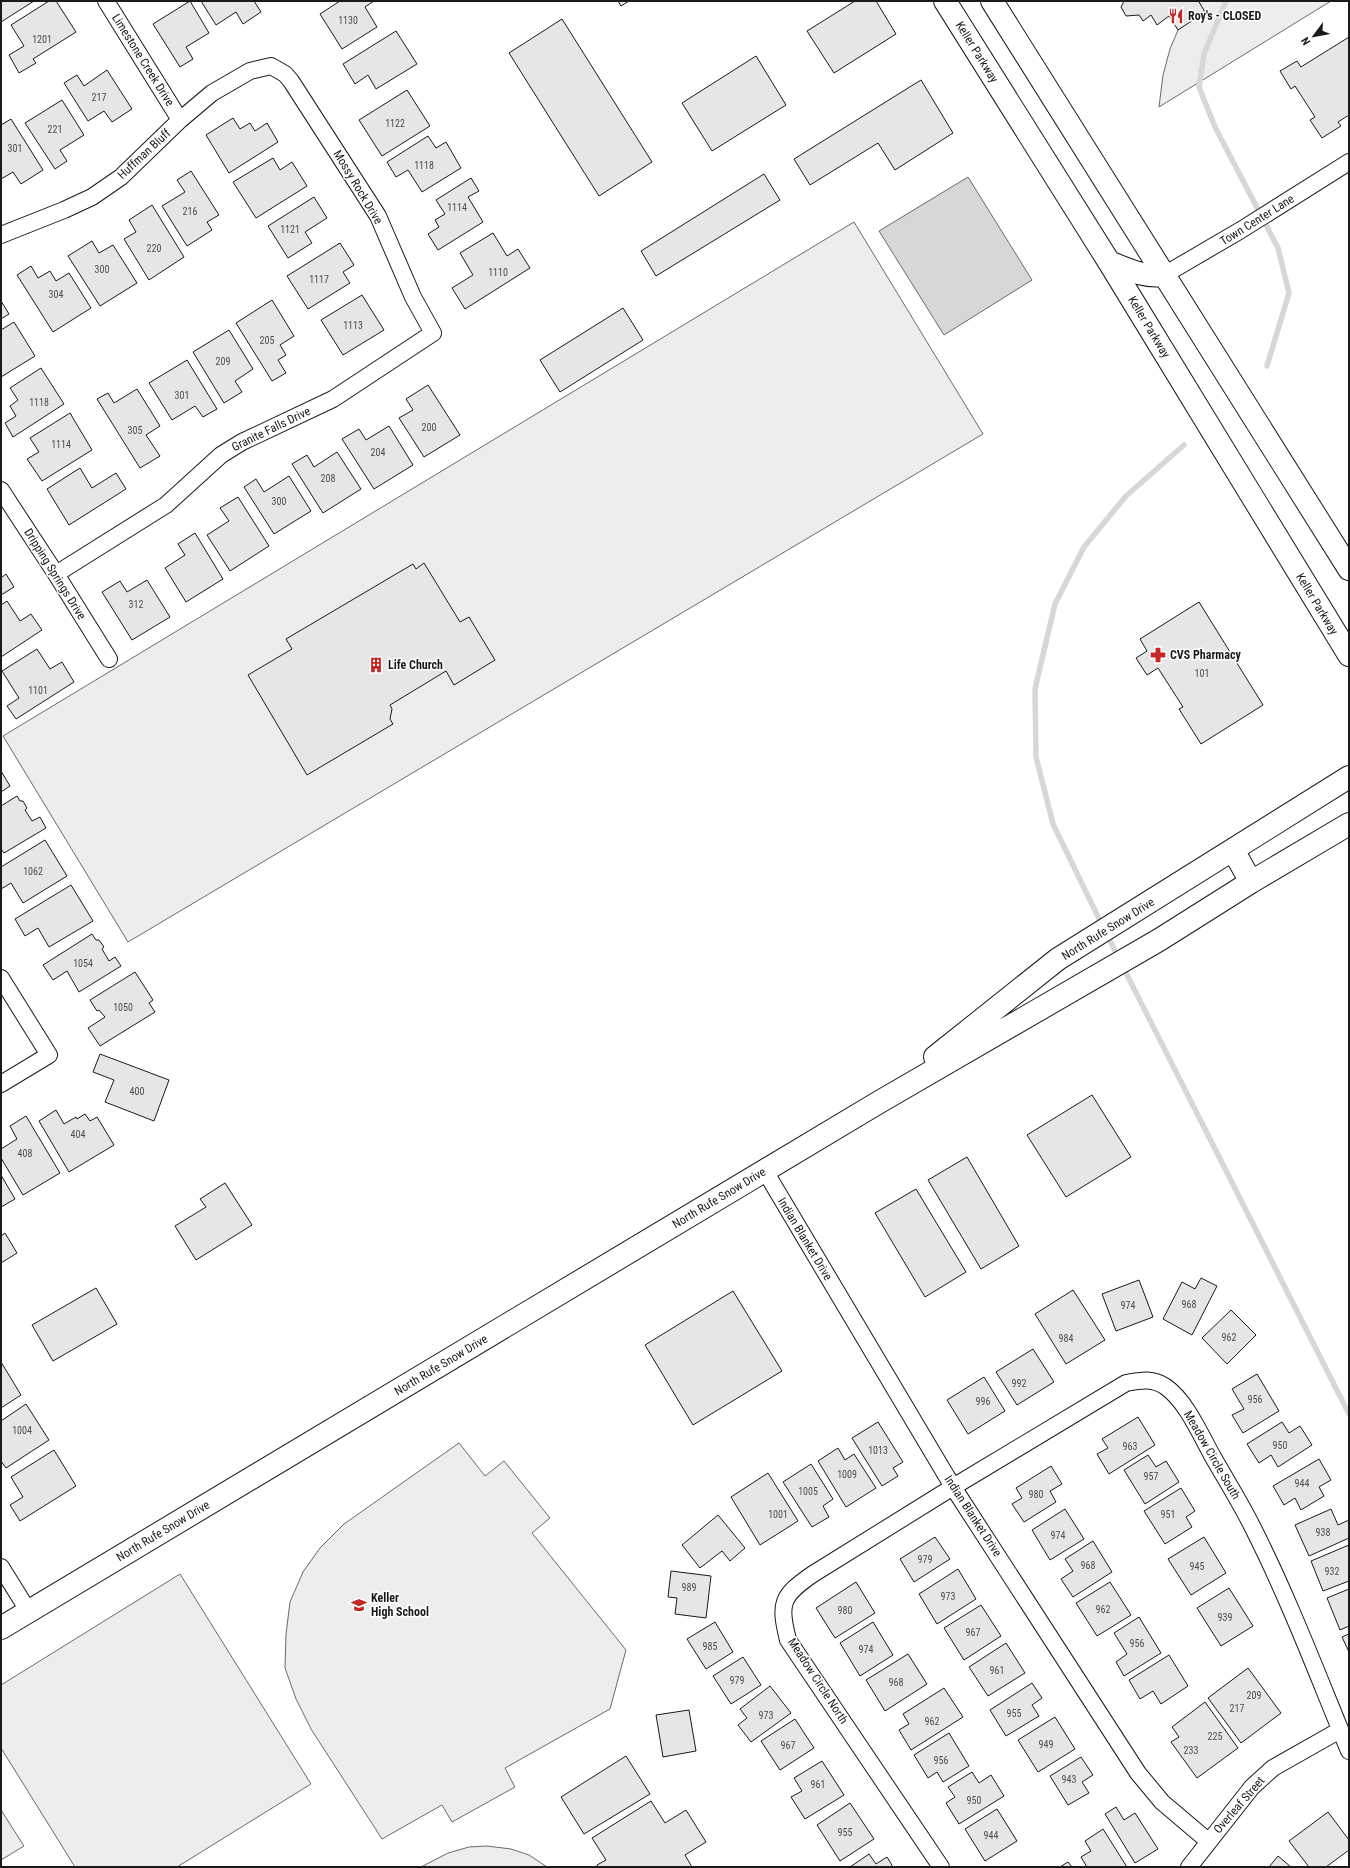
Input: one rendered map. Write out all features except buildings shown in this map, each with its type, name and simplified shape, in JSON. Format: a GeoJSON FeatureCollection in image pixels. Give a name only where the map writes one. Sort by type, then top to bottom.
{"type":"FeatureCollection","features":[{"type":"Feature","properties":{"kind":"main road","name":"Keller Parkway"},"geometry":{"type":"LineString","coordinates":[[945,1],[1109,262],[1349,655]]}},
{"type":"Feature","properties":{"kind":"main road"},"geometry":{"type":"LineString","coordinates":[[992,1],[1349,569]]}},
{"type":"Feature","properties":{"kind":"main road"},"geometry":{"type":"LineString","coordinates":[[1109,262],[1144,275],[1154,277],[1164,275]]}},
{"type":"Feature","properties":{"kind":"main road","name":"North Rufe Snow Drive"},"geometry":{"type":"LineString","coordinates":[[881,1101],[1058,959],[1349,777]]}},
{"type":"Feature","properties":{"kind":"main road","name":"North Rufe Snow Drive"},"geometry":{"type":"LineString","coordinates":[[1,1628],[881,1101],[1159,940],[1251,882],[1349,824]]}},
{"type":"Feature","properties":{"kind":"main road"},"geometry":{"type":"LineString","coordinates":[[1233,850],[1251,882]]}},
{"type":"Feature","properties":{"kind":"street","name":"Limestone Creek Drive"},"geometry":{"type":"LineString","coordinates":[[106,1],[180,120]]}},
{"type":"Feature","properties":{"kind":"street","name":"Huffman Bluff"},"geometry":{"type":"LineString","coordinates":[[1,235],[64,210],[92,197],[120,177],[180,120],[212,93],[250,71],[271,66],[280,70]]}},
{"type":"Feature","properties":{"kind":"street","name":"Mossy Rock Drive"},"geometry":{"type":"LineString","coordinates":[[280,70],[291,81],[378,216],[413,297],[433,333]]}},
{"type":"Feature","properties":{"kind":"street","name":"Town Center Lane"},"geometry":{"type":"LineString","coordinates":[[1164,275],[1242,230],[1349,162]]}},
{"type":"Feature","properties":{"kind":"street","name":"Granite Falls Drive"},"geometry":{"type":"LineString","coordinates":[[56,574],[166,505],[221,455],[242,442],[334,399],[433,333]]}},
{"type":"Feature","properties":{"kind":"street","name":"Dripping Springs Drive"},"geometry":{"type":"LineString","coordinates":[[1,490],[109,659]]}},
{"type":"Feature","properties":{"kind":"street"},"geometry":{"type":"LineString","coordinates":[[1,978],[49,1055],[1,1084]]}},
{"type":"Feature","properties":{"kind":"street","name":"Indian Blanket Drive"},"geometry":{"type":"LineString","coordinates":[[765,1171],[953,1487],[1138,1773],[1162,1802],[1208,1841]]}},
{"type":"Feature","properties":{"kind":"street","name":"Meadow Circle South"},"geometry":{"type":"LineString","coordinates":[[953,1487],[1126,1383],[1144,1379],[1152,1380],[1166,1387],[1178,1398],[1193,1421],[1252,1525],[1290,1610],[1349,1751]]}},
{"type":"Feature","properties":{"kind":"street","name":"Meadow Circle North"},"geometry":{"type":"LineString","coordinates":[[942,1867],[788,1640],[783,1620],[782,1607],[787,1597],[797,1585],[953,1487]]}},
{"type":"Feature","properties":{"kind":"street"},"geometry":{"type":"LineString","coordinates":[[1,1567],[28,1612]]}},
{"type":"Feature","properties":{"kind":"street","name":"Overleaf Street"},"geometry":{"type":"LineString","coordinates":[[1189,1867],[1252,1787],[1273,1768],[1340,1730]]}},
{"type":"Feature","properties":{"kind":"shaded area"},"geometry":{"type":"Polygon","coordinates":[[[1195,1],[1331,1],[1159,107],[1163,75],[1170,49],[1178,30],[1195,1]]]}},
{"type":"Feature","properties":{"kind":"shaded area"},"geometry":{"type":"Polygon","coordinates":[[[968,177],[1032,280],[944,335],[879,231],[968,177]]]}},
{"type":"Feature","properties":{"kind":"shaded area"},"geometry":{"type":"Polygon","coordinates":[[[854,222],[983,434],[128,942],[3,736],[854,222]]]}},
{"type":"Feature","properties":{"kind":"shaded area"},"geometry":{"type":"Polygon","coordinates":[[[459,1443],[485,1476],[504,1461],[550,1518],[532,1533],[626,1650],[610,1709],[505,1768],[515,1787],[452,1822],[442,1805],[382,1839],[311,1729],[296,1699],[285,1668],[286,1634],[290,1602],[303,1572],[320,1548],[344,1524],[459,1443]]]}},
{"type":"Feature","properties":{"kind":"shaded area"},"geometry":{"type":"Polygon","coordinates":[[[180,1574],[311,1784],[177,1867],[75,1867],[1,1748],[1,1685],[180,1574]]]}},
{"type":"Feature","properties":{"kind":"shaded area"},"geometry":{"type":"Polygon","coordinates":[[[1,1810],[24,1846],[1,1860],[1,1810]]]}},
{"type":"Feature","properties":{"kind":"shaded area"},"geometry":{"type":"Polygon","coordinates":[[[487,1846],[511,1849],[529,1855],[547,1867],[421,1867],[448,1853],[469,1847],[487,1846]]]}},
{"type":"Feature","properties":{"kind":"waterway"},"geometry":{"type":"LineString","coordinates":[[1226,1],[1204,54],[1199,87],[1215,127],[1278,248],[1289,293],[1267,366]]}},
{"type":"Feature","properties":{"kind":"waterway"},"geometry":{"type":"LineString","coordinates":[[1103,927],[1053,824],[1036,757],[1035,689],[1055,604],[1084,547],[1126,496],[1184,445]]}},
{"type":"Feature","properties":{"kind":"waterway"},"geometry":{"type":"LineString","coordinates":[[1107,934],[1119,959]]}},
{"type":"Feature","properties":{"kind":"waterway"},"geometry":{"type":"LineString","coordinates":[[1123,967],[1349,1414]]}},
{"type":"Feature","properties":{"kind":"place","name":"Roy's - CLOSED"},"geometry":{"type":"Point","coordinates":[1176,16]}},
{"type":"Feature","properties":{"kind":"place","name":"CVS Pharmacy"},"geometry":{"type":"Point","coordinates":[1158,655]}},
{"type":"Feature","properties":{"kind":"place","name":"Life Church"},"geometry":{"type":"Point","coordinates":[376,665]}},
{"type":"Feature","properties":{"kind":"place","name":"Keller High School"},"geometry":{"type":"Point","coordinates":[359,1605]}}]}
